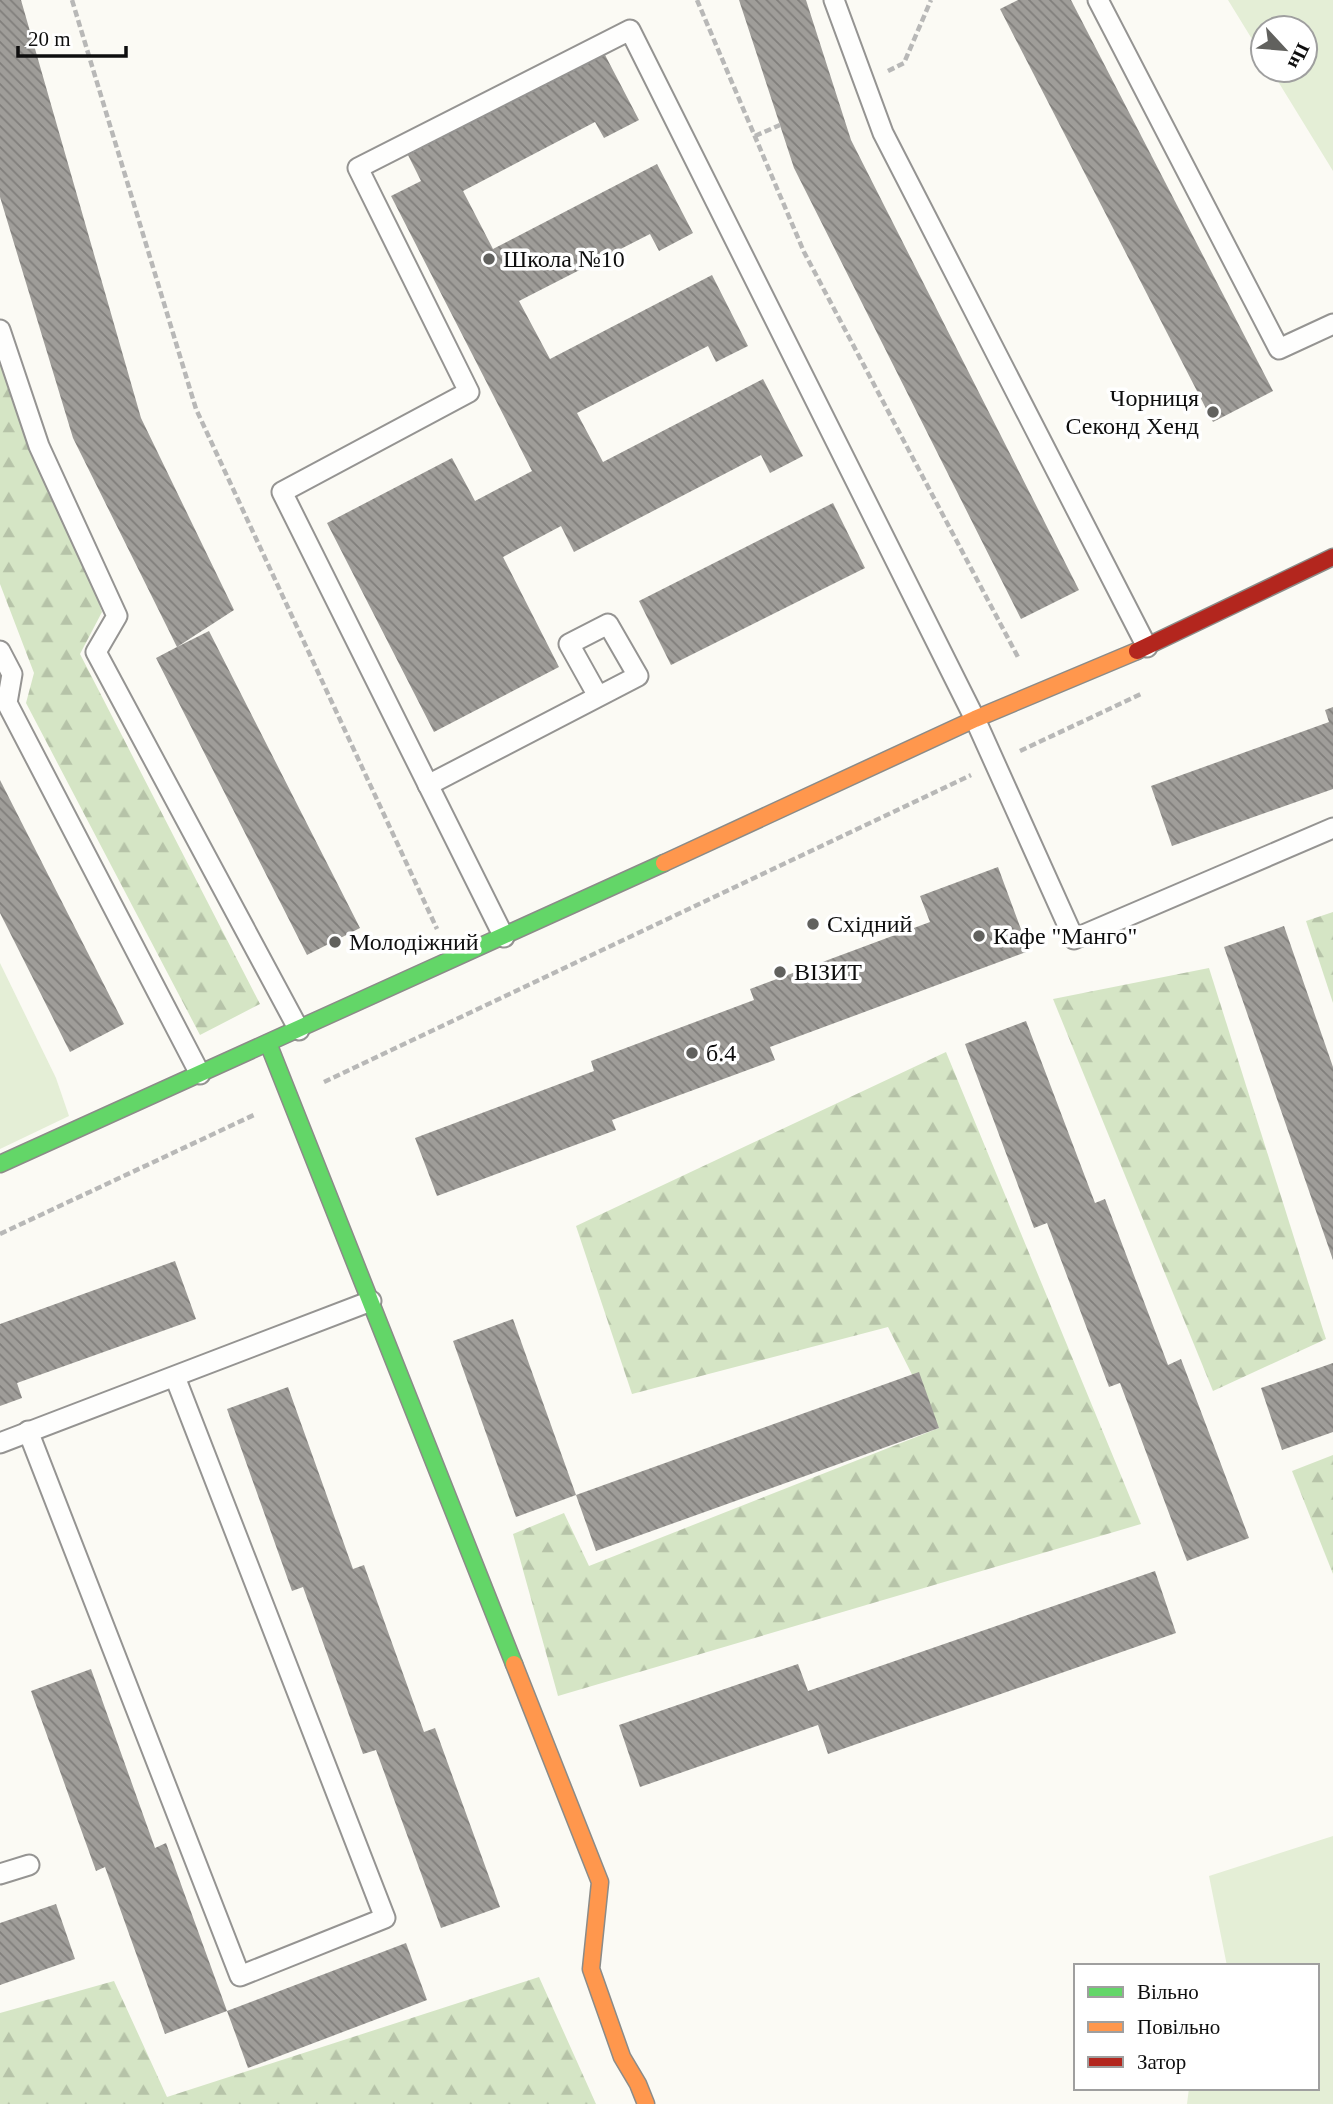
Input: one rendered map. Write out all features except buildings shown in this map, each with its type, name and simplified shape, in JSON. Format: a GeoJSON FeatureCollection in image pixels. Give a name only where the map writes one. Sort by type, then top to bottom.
{"type":"FeatureCollection","features":[{"type":"Feature","properties":{"kind":"street"},"geometry":{"type":"LineString","coordinates":[[0,1164],[452,961],[975,719],[1147,647],[1333,557]]}},
{"type":"Feature","properties":{"kind":"street"},"geometry":{"type":"LineString","coordinates":[[268,1043],[600,1882],[591,1969],[622,2057],[646,2104]]}},
{"type":"Feature","properties":{"kind":"lane"},"geometry":{"type":"LineString","coordinates":[[834,0],[883,133],[1147,647]]}},
{"type":"Feature","properties":{"kind":"lane"},"geometry":{"type":"LineString","coordinates":[[1098,0],[1279,349],[1333,324]]}},
{"type":"Feature","properties":{"kind":"lane"},"geometry":{"type":"LineString","coordinates":[[504,937],[282,492],[469,392],[358,168],[630,30],[975,719],[1074,939],[1333,828]]}},
{"type":"Feature","properties":{"kind":"lane"},"geometry":{"type":"LineString","coordinates":[[0,330],[39,446],[117,616],[96,652],[299,1030]]}},
{"type":"Feature","properties":{"kind":"lane"},"geometry":{"type":"LineString","coordinates":[[0,651],[12,674],[7,703],[200,1074]]}},
{"type":"Feature","properties":{"kind":"lane"},"geometry":{"type":"LineString","coordinates":[[428,785],[598,696]]}},
{"type":"Feature","properties":{"kind":"lane"},"geometry":{"type":"LineString","coordinates":[[0,1443],[28,1430],[175,1377],[371,1301]]}},
{"type":"Feature","properties":{"kind":"lane"},"geometry":{"type":"LineString","coordinates":[[28,1430],[240,1976],[385,1919],[175,1377]]}},
{"type":"Feature","properties":{"kind":"lane"},"geometry":{"type":"LineString","coordinates":[[0,1874],[29,1865]]}},
{"type":"Feature","properties":{"kind":"path"},"geometry":{"type":"LineString","coordinates":[[72,0],[196,409],[452,961]]}},
{"type":"Feature","properties":{"kind":"path"},"geometry":{"type":"LineString","coordinates":[[697,0],[804,252],[1037,692]]}},
{"type":"Feature","properties":{"kind":"path"},"geometry":{"type":"LineString","coordinates":[[864,82],[904,63],[931,0]]}},
{"type":"Feature","properties":{"kind":"path"},"geometry":{"type":"LineString","coordinates":[[755,136],[780,125]]}},
{"type":"Feature","properties":{"kind":"path"},"geometry":{"type":"LineString","coordinates":[[0,1234],[1145,692]]}},
{"type":"Feature","properties":{"kind":"green space"},"geometry":{"type":"Polygon","coordinates":[[[1228,0],[1333,0],[1333,171],[1280,84],[1319,84],[1319,14],[1249,14],[1249,34],[1228,0]]]}},
{"type":"Feature","properties":{"kind":"green space"},"geometry":{"type":"Polygon","coordinates":[[[0,319],[102,612],[80,654],[260,1004],[200,1035],[26,703],[34,673],[0,584],[0,319]]]}},
{"type":"Feature","properties":{"kind":"green space"},"geometry":{"type":"Polygon","coordinates":[[[1333,912],[1333,1003],[1306,921],[1333,912]]]}},
{"type":"Feature","properties":{"kind":"green space"},"geometry":{"type":"Polygon","coordinates":[[[0,963],[56,1078],[69,1116],[0,1149],[0,963]]]}},
{"type":"Feature","properties":{"kind":"green space"},"geometry":{"type":"Polygon","coordinates":[[[1209,968],[1326,1339],[1213,1391],[1053,999],[1209,968]]]}},
{"type":"Feature","properties":{"kind":"green space"},"geometry":{"type":"Polygon","coordinates":[[[946,1052],[1141,1524],[558,1696],[513,1534],[564,1513],[589,1566],[939,1428],[888,1327],[632,1394],[576,1226],[946,1052]]]}},
{"type":"Feature","properties":{"kind":"green space"},"geometry":{"type":"Polygon","coordinates":[[[1333,1455],[1333,1574],[1292,1471],[1333,1455]]]}},
{"type":"Feature","properties":{"kind":"green space"},"geometry":{"type":"Polygon","coordinates":[[[1333,1836],[1333,2104],[1187,2104],[1189,2090],[1319,2090],[1319,1964],[1227,1964],[1209,1876],[1333,1836]]]}},
{"type":"Feature","properties":{"kind":"green space"},"geometry":{"type":"Polygon","coordinates":[[[539,1977],[596,2104],[0,2104],[0,2013],[114,1981],[167,2097],[539,1977]]]}},
{"type":"Feature","properties":{"kind":"traffic: fast"},"geometry":{"type":"LineString","coordinates":[[0,1164],[664,863]]}},
{"type":"Feature","properties":{"kind":"traffic: fast"},"geometry":{"type":"LineString","coordinates":[[268,1043],[514,1664]]}},
{"type":"Feature","properties":{"kind":"traffic: slow"},"geometry":{"type":"LineString","coordinates":[[664,863],[975,719],[1137,651]]}},
{"type":"Feature","properties":{"kind":"traffic: slow"},"geometry":{"type":"LineString","coordinates":[[514,1664],[600,1882],[591,1969],[622,2057],[646,2104]]}},
{"type":"Feature","properties":{"kind":"traffic: jam"},"geometry":{"type":"LineString","coordinates":[[1137,651],[1333,557]]}},
{"type":"Feature","properties":{"kind":"place","name":"Школа №10"},"geometry":{"type":"Point","coordinates":[489,259]}},
{"type":"Feature","properties":{"kind":"place","name":"Чорниця Секонд Хенд"},"geometry":{"type":"Point","coordinates":[1213,412]}},
{"type":"Feature","properties":{"kind":"place","name":"Східний"},"geometry":{"type":"Point","coordinates":[813,924]}},
{"type":"Feature","properties":{"kind":"place","name":"Кафе \"Манго\""},"geometry":{"type":"Point","coordinates":[979,936]}},
{"type":"Feature","properties":{"kind":"place","name":"Молодіжний"},"geometry":{"type":"Point","coordinates":[335,942]}},
{"type":"Feature","properties":{"kind":"place","name":"ВІЗИТ"},"geometry":{"type":"Point","coordinates":[780,972]}},
{"type":"Feature","properties":{"kind":"place","name":"б.4"},"geometry":{"type":"Point","coordinates":[692,1053]}}]}
